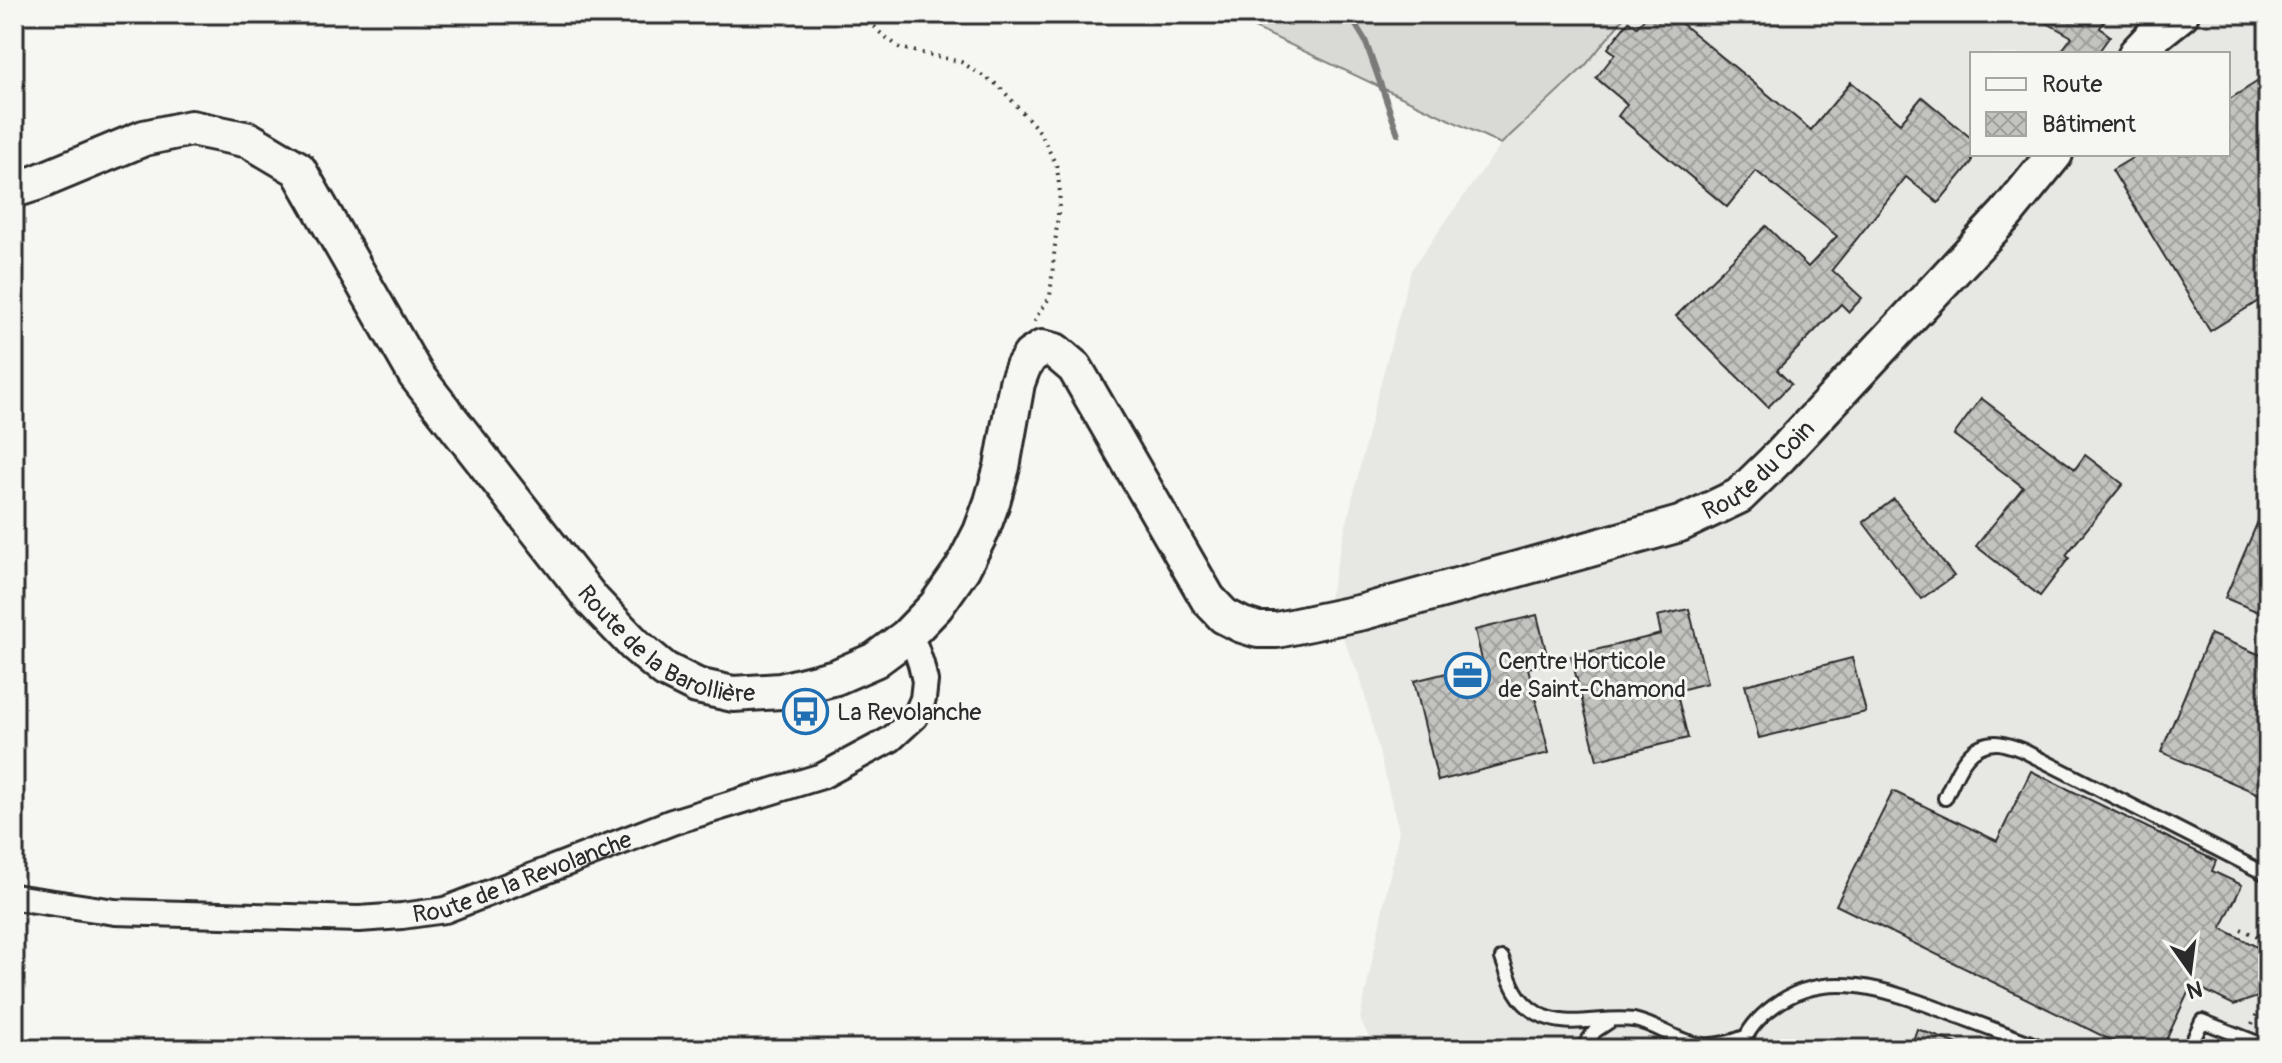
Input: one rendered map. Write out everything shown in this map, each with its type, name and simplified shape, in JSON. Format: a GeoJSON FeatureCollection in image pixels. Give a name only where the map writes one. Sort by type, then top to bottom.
{"type":"FeatureCollection","features":[{"type":"Feature","properties":{"kind":"main road"},"geometry":{"type":"LineString","coordinates":[[2138,52],[2181,14]]}},
{"type":"Feature","properties":{"kind":"main road","name":"Route de la Barollière"},"geometry":{"type":"LineString","coordinates":[[14,190],[144,138],[191,128],[249,140],[298,169],[416,375],[592,600],[635,645],[665,670],[697,686],[733,694],[781,691],[836,677],[875,660],[906,637],[936,606],[962,569],[981,532],[1002,467],[1017,383],[1030,356]]}},
{"type":"Feature","properties":{"kind":"main road","name":"Route du Coin"},"geometry":{"type":"LineString","coordinates":[[1030,356],[1042,348],[1055,351],[1075,368],[1208,599],[1224,616],[1250,627],[1277,630],[1355,613],[1680,524],[1739,496],[2006,214],[2053,156]]}},
{"type":"Feature","properties":{"kind":"street","name":"Route de la Revolanche"},"geometry":{"type":"LineString","coordinates":[[14,897],[115,912],[359,919],[445,910],[672,822],[822,776],[891,739],[915,717],[923,699],[925,681],[921,664],[916,649],[906,637]]}},
{"type":"Feature","properties":{"kind":"lane"},"geometry":{"type":"LineString","coordinates":[[1945,798],[1966,757],[1980,746],[1998,742],[2022,750],[2268,875]]}},
{"type":"Feature","properties":{"kind":"lane"},"geometry":{"type":"LineString","coordinates":[[1502,958],[1514,992],[1526,1006],[1541,1015],[1564,1022],[1630,1020],[1649,1024],[1685,1044],[1743,1043],[1759,1017],[1779,1002],[1804,990],[1834,984],[1869,987],[1904,996],[2047,1049]]}},
{"type":"Feature","properties":{"kind":"lane"},"geometry":{"type":"LineString","coordinates":[[1582,1049],[1595,1031],[1610,1021]]}},
{"type":"Feature","properties":{"kind":"lane"},"geometry":{"type":"LineString","coordinates":[[2189,1049],[2202,1021],[2268,1047]]}},
{"type":"Feature","properties":{"kind":"path"},"geometry":{"type":"LineString","coordinates":[[864,14],[878,31],[900,48],[961,62],[999,86],[1040,132],[1057,167],[1060,193],[1050,297],[1036,317],[1030,356]]}},
{"type":"Feature","properties":{"kind":"path"},"geometry":{"type":"LineString","coordinates":[[2241,929],[2264,940],[2268,951]]}},
{"type":"Feature","properties":{"kind":"path"},"geometry":{"type":"LineString","coordinates":[[2245,1038],[2268,990]]}},
{"type":"Feature","properties":{"kind":"shaded area"},"geometry":{"type":"Polygon","coordinates":[[[1225,14],[1627,14],[1585,66],[1501,144],[1225,14]]]}},
{"type":"Feature","properties":{"kind":"shaded area"},"geometry":{"type":"Polygon","coordinates":[[[1627,14],[2268,14],[2268,1049],[1375,1049],[1360,1019],[1399,831],[1361,680],[1328,602],[1375,404],[1411,270],[1501,144],[1585,66],[1627,14]]]}},
{"type":"Feature","properties":{"kind":"building"},"geometry":{"type":"Polygon","coordinates":[[[1648,14],[1670,14],[1811,130],[1851,82],[1900,123],[1922,97],[1970,137],[1972,162],[1938,203],[1906,177],[1832,270],[1862,298],[1849,312],[1841,304],[1777,370],[1791,384],[1768,407],[1676,316],[1766,226],[1808,267],[1837,236],[1756,171],[1727,207],[1618,116],[1627,104],[1596,78],[1615,54],[1608,48],[1629,21],[1637,27],[1648,14]]]}},
{"type":"Feature","properties":{"kind":"building"},"geometry":{"type":"Polygon","coordinates":[[[2031,14],[2108,14],[2100,28],[2110,36],[2098,52],[2061,52],[2072,37],[2031,14]]]}},
{"type":"Feature","properties":{"kind":"building"},"geometry":{"type":"Polygon","coordinates":[[[2268,75],[2268,295],[2210,331],[2112,170],[2136,156],[2230,156],[2230,99],[2268,75]]]}},
{"type":"Feature","properties":{"kind":"building"},"geometry":{"type":"Polygon","coordinates":[[[1981,398],[2075,469],[2085,455],[2123,484],[2066,555],[2069,558],[2040,596],[1976,546],[2023,487],[1954,435],[1981,398]]]}},
{"type":"Feature","properties":{"kind":"building"},"geometry":{"type":"Polygon","coordinates":[[[2268,498],[2268,616],[2225,598],[2268,498]]]}},
{"type":"Feature","properties":{"kind":"building"},"geometry":{"type":"Polygon","coordinates":[[[1894,499],[1954,576],[1921,599],[1863,522],[1894,499]]]}},
{"type":"Feature","properties":{"kind":"building"},"geometry":{"type":"Polygon","coordinates":[[[1689,609],[1707,683],[1676,691],[1688,738],[1597,760],[1571,656],[1661,634],[1657,616],[1689,609]]]}},
{"type":"Feature","properties":{"kind":"building"},"geometry":{"type":"Polygon","coordinates":[[[1537,615],[1549,663],[1528,668],[1549,753],[1438,781],[1414,681],[1483,664],[1475,630],[1537,615]]]}},
{"type":"Feature","properties":{"kind":"building"},"geometry":{"type":"Polygon","coordinates":[[[2210,634],[2268,658],[2268,798],[2161,752],[2210,634]]]}},
{"type":"Feature","properties":{"kind":"building"},"geometry":{"type":"Polygon","coordinates":[[[1852,658],[1866,712],[1759,738],[1745,685],[1852,658]]]}},
{"type":"Feature","properties":{"kind":"building"},"geometry":{"type":"Polygon","coordinates":[[[2031,771],[2216,861],[2212,871],[2242,885],[2221,928],[2261,949],[2268,977],[2258,997],[2234,1005],[2192,984],[2162,1049],[2129,1049],[1836,905],[1893,791],[1997,841],[2031,771]]]}},
{"type":"Feature","properties":{"kind":"building"},"geometry":{"type":"Polygon","coordinates":[[[1917,1029],[1966,1047],[1910,1049],[1917,1029]]]}},
{"type":"Feature","properties":{"kind":"waterway"},"geometry":{"type":"LineString","coordinates":[[1349,14],[1365,40],[1398,134]]}},
{"type":"Feature","properties":{"kind":"place","name":"Centre Horticole de Saint-Chamond"},"geometry":{"type":"Point","coordinates":[1467,675]}},
{"type":"Feature","properties":{"kind":"place","name":"La Revolanche"},"geometry":{"type":"Point","coordinates":[806,712]}}]}
